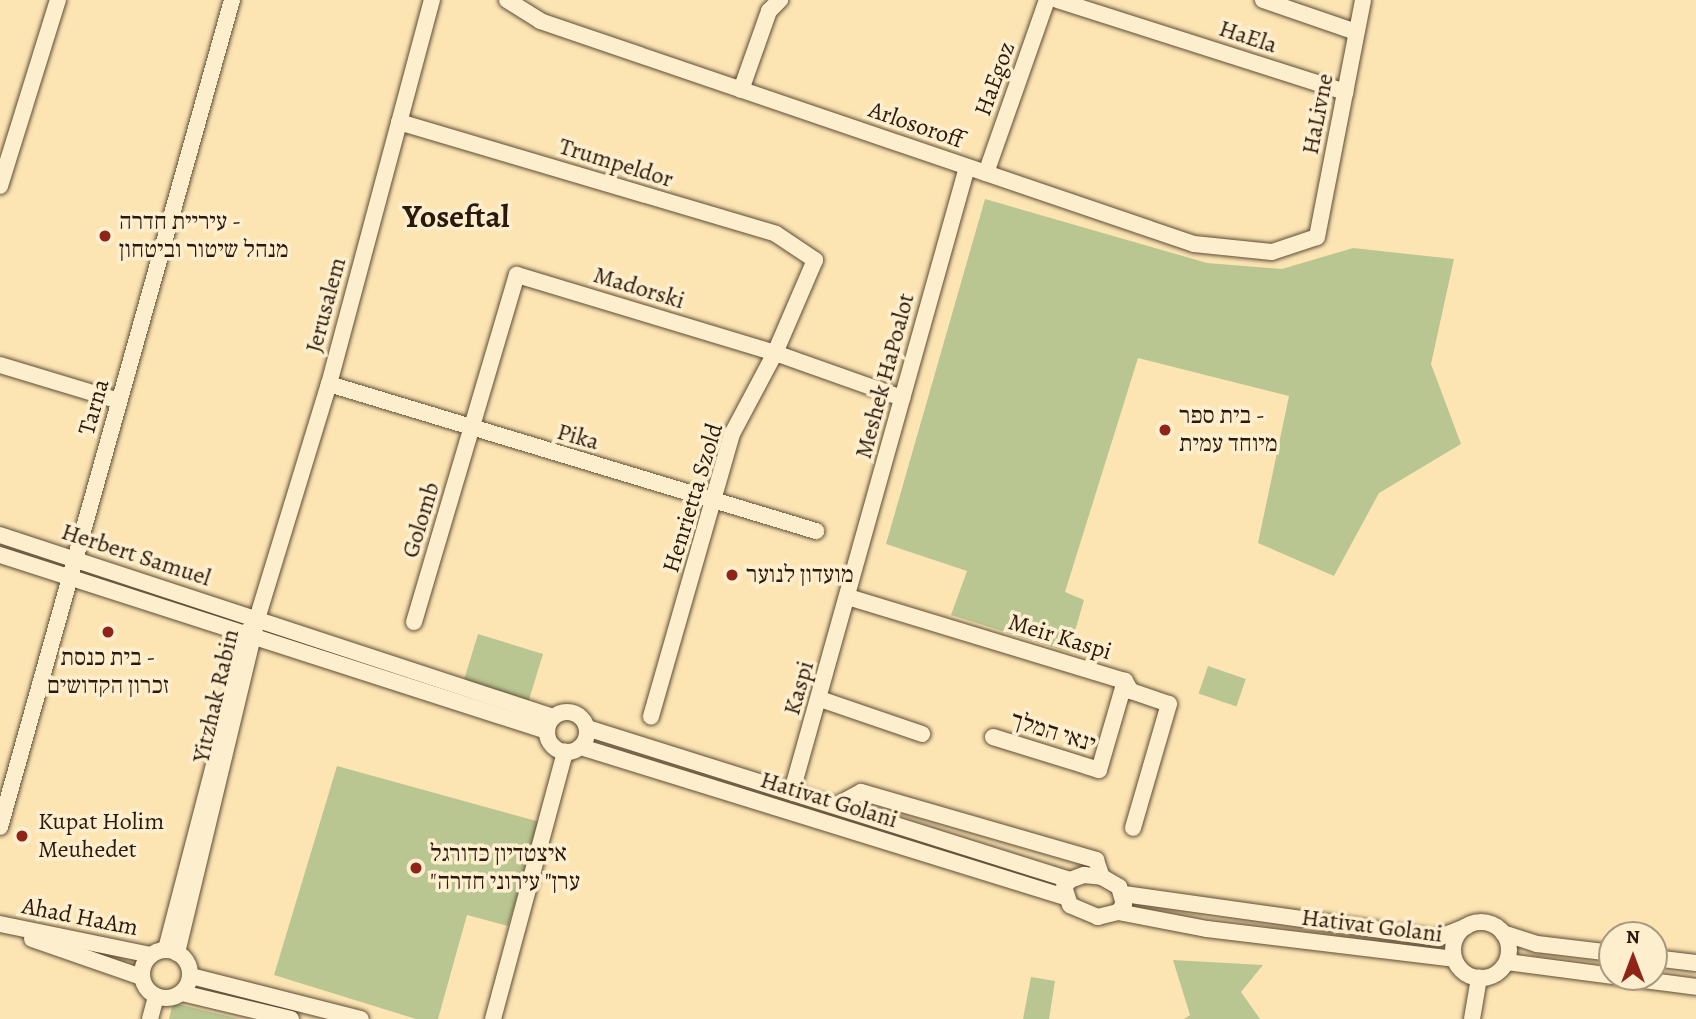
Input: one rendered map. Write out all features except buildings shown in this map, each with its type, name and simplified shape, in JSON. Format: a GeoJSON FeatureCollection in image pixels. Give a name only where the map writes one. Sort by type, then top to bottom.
{"type":"FeatureCollection","features":[{"type":"Feature","properties":{"kind":"street"},"geometry":{"type":"LineString","coordinates":[[0,186],[58,0]]}},
{"type":"Feature","properties":{"kind":"street","name":"Tarna"},"geometry":{"type":"LineString","coordinates":[[0,827],[232,0]]}},
{"type":"Feature","properties":{"kind":"street","name":"Jerusalem"},"geometry":{"type":"LineString","coordinates":[[257,619],[329,384],[432,0]]}},
{"type":"Feature","properties":{"kind":"street","name":"Arlosoroff"},"geometry":{"type":"LineString","coordinates":[[508,0],[540,21],[1194,244],[1272,252],[1317,237]]}},
{"type":"Feature","properties":{"kind":"street"},"geometry":{"type":"LineString","coordinates":[[741,90],[769,11],[780,0]]}},
{"type":"Feature","properties":{"kind":"street","name":"HaEgoz"},"geometry":{"type":"LineString","coordinates":[[986,173],[1047,0]]}},
{"type":"Feature","properties":{"kind":"street","name":"HaEla"},"geometry":{"type":"LineString","coordinates":[[1057,0],[1346,92]]}},
{"type":"Feature","properties":{"kind":"street"},"geometry":{"type":"LineString","coordinates":[[1263,0],[1356,32]]}},
{"type":"Feature","properties":{"kind":"street","name":"HaLivne"},"geometry":{"type":"LineString","coordinates":[[1317,237],[1363,0]]}},
{"type":"Feature","properties":{"kind":"street","name":"Trumpeldor"},"geometry":{"type":"LineString","coordinates":[[399,122],[776,234],[815,260]]}},
{"type":"Feature","properties":{"kind":"street","name":"Meshek HaPoalot"},"geometry":{"type":"LineString","coordinates":[[848,597],[967,167]]}},
{"type":"Feature","properties":{"kind":"street","name":"Henrietta Szold"},"geometry":{"type":"LineString","coordinates":[[650,717],[732,434],[775,353],[815,260]]}},
{"type":"Feature","properties":{"kind":"street","name":"Madorski"},"geometry":{"type":"LineString","coordinates":[[472,431],[517,275],[775,353],[902,398]]}},
{"type":"Feature","properties":{"kind":"street"},"geometry":{"type":"LineString","coordinates":[[0,365],[119,401]]}},
{"type":"Feature","properties":{"kind":"street","name":"Pika"},"geometry":{"type":"LineString","coordinates":[[329,384],[472,431],[816,531]]}},
{"type":"Feature","properties":{"kind":"street","name":"Golomb"},"geometry":{"type":"LineString","coordinates":[[414,622],[472,431]]}},
{"type":"Feature","properties":{"kind":"street","name":"Herbert Samuel"},"geometry":{"type":"LineString","coordinates":[[0,534],[257,619]]}},
{"type":"Feature","properties":{"kind":"street","name":"Herbert Samuel"},"geometry":{"type":"LineString","coordinates":[[0,555],[250,638]]}},
{"type":"Feature","properties":{"kind":"street","name":"Meir Kaspi"},"geometry":{"type":"LineString","coordinates":[[848,597],[1125,681],[1131,691],[1168,704],[1133,828]]}},
{"type":"Feature","properties":{"kind":"street","name":"Kaspi"},"geometry":{"type":"LineString","coordinates":[[792,790],[848,597]]}},
{"type":"Feature","properties":{"kind":"street"},"geometry":{"type":"LineString","coordinates":[[257,619],[550,724]]}},
{"type":"Feature","properties":{"kind":"street","name":"Yitzhak Rabin"},"geometry":{"type":"LineString","coordinates":[[165,952],[257,619]]}},
{"type":"Feature","properties":{"kind":"street"},"geometry":{"type":"LineString","coordinates":[[250,638],[550,724]]}},
{"type":"Feature","properties":{"kind":"street"},"geometry":{"type":"LineString","coordinates":[[993,737],[1100,770],[1125,681]]}},
{"type":"Feature","properties":{"kind":"street"},"geometry":{"type":"LineString","coordinates":[[820,699],[922,734]]}},
{"type":"Feature","properties":{"kind":"street"},"geometry":{"type":"LineString","coordinates":[[493,1019],[573,750],[587,728],[577,714],[564,712],[550,724]]}},
{"type":"Feature","properties":{"kind":"street"},"geometry":{"type":"LineString","coordinates":[[550,724],[554,747],[573,750]]}},
{"type":"Feature","properties":{"kind":"street","name":"Hativat Golani"},"geometry":{"type":"LineString","coordinates":[[587,728],[839,804],[1070,880]]}},
{"type":"Feature","properties":{"kind":"street","name":"Hativat Golani"},"geometry":{"type":"LineString","coordinates":[[573,750],[1065,897]]}},
{"type":"Feature","properties":{"kind":"street","name":"Hativat Golani"},"geometry":{"type":"LineString","coordinates":[[839,804],[861,792],[1096,860],[1102,877]]}},
{"type":"Feature","properties":{"kind":"street"},"geometry":{"type":"LineString","coordinates":[[1102,877],[1124,894],[1118,912],[1098,917],[1080,912],[1065,897],[1070,880],[1102,877]]}},
{"type":"Feature","properties":{"kind":"street","name":"Hativat Golani"},"geometry":{"type":"LineString","coordinates":[[1124,894],[1438,938],[1467,926]]}},
{"type":"Feature","properties":{"kind":"street","name":"Hativat Golani"},"geometry":{"type":"LineString","coordinates":[[1118,912],[1207,929],[1454,959]]}},
{"type":"Feature","properties":{"kind":"street"},"geometry":{"type":"LineString","coordinates":[[1503,933],[1509,947],[1507,962],[1496,975],[1479,978],[1464,973],[1454,959],[1455,940],[1467,926],[1482,922],[1503,933],[1537,944],[1598,951]]}},
{"type":"Feature","properties":{"kind":"street","name":"Ahad HaAm"},"geometry":{"type":"LineString","coordinates":[[0,926],[165,952]]}},
{"type":"Feature","properties":{"kind":"street","name":"Ahad HaAm"},"geometry":{"type":"LineString","coordinates":[[0,926],[141,977]]}},
{"type":"Feature","properties":{"kind":"street"},"geometry":{"type":"LineString","coordinates":[[159,1019],[160,998],[141,977],[165,952],[186,960],[191,976],[182,993]]}},
{"type":"Feature","properties":{"kind":"street"},"geometry":{"type":"LineString","coordinates":[[1668,960],[1696,963]]}},
{"type":"Feature","properties":{"kind":"street"},"geometry":{"type":"LineString","coordinates":[[1507,962],[1696,987]]}},
{"type":"Feature","properties":{"kind":"street"},"geometry":{"type":"LineString","coordinates":[[191,976],[361,1019]]}},
{"type":"Feature","properties":{"kind":"street"},"geometry":{"type":"LineString","coordinates":[[1472,1019],[1479,978]]}},
{"type":"Feature","properties":{"kind":"street"},"geometry":{"type":"LineString","coordinates":[[160,998],[182,993],[291,1019]]}},
{"type":"Feature","properties":{"kind":"street"},"geometry":{"type":"LineString","coordinates":[[150,1019],[160,998]]}},
{"type":"Feature","properties":{"kind":"green space"},"geometry":{"type":"Polygon","coordinates":[[[985,199],[1207,263],[1282,269],[1353,248],[1454,259],[1431,364],[1461,444],[1379,493],[1334,576],[1258,543],[1289,396],[1138,358],[1065,592],[1084,600],[1069,652],[951,615],[967,571],[886,544],[985,199]]]}},
{"type":"Feature","properties":{"kind":"green space"},"geometry":{"type":"Polygon","coordinates":[[[478,634],[543,654],[529,701],[464,681],[478,634]]]}},
{"type":"Feature","properties":{"kind":"green space"},"geometry":{"type":"Polygon","coordinates":[[[1208,666],[1246,679],[1236,706],[1199,693],[1208,666]]]}},
{"type":"Feature","properties":{"kind":"green space","name":"איצטדיון כדורגל \"ערן\" עירוני חדרה"},"geometry":{"type":"Polygon","coordinates":[[[337,766],[540,822],[508,926],[467,915],[438,1019],[416,1019],[274,975],[337,766]]]}},
{"type":"Feature","properties":{"kind":"green space"},"geometry":{"type":"Polygon","coordinates":[[[1173,960],[1263,965],[1241,992],[1260,1019],[1184,1019],[1190,1015],[1173,960]]]}},
{"type":"Feature","properties":{"kind":"green space"},"geometry":{"type":"Polygon","coordinates":[[[1031,977],[1055,981],[1049,1019],[1023,1019],[1031,977]]]}},
{"type":"Feature","properties":{"kind":"green space"},"geometry":{"type":"Polygon","coordinates":[[[173,1003],[240,1019],[169,1019],[173,1003]]]}},
{"type":"Feature","properties":{"kind":"place","name":"עיריית חדרה - מנהל שיטור וביטחון"},"geometry":{"type":"Point","coordinates":[105,236]}},
{"type":"Feature","properties":{"kind":"place","name":"בית ספר - מיוחד עמית"},"geometry":{"type":"Point","coordinates":[1165,430]}},
{"type":"Feature","properties":{"kind":"place","name":"מועדון לנוער"},"geometry":{"type":"Point","coordinates":[732,575]}},
{"type":"Feature","properties":{"kind":"place","name":"בית כנסת - זכרון הקדושים"},"geometry":{"type":"Point","coordinates":[108,632]}},
{"type":"Feature","properties":{"kind":"place","name":"Kupat Holim Meuhedet"},"geometry":{"type":"Point","coordinates":[22,836]}},
{"type":"Feature","properties":{"kind":"place","name":"איצטדיון כדורגל \"ערן\" עירוני חדרה"},"geometry":{"type":"Point","coordinates":[416,868]}},
{"type":"Feature","properties":{"kind":"district","name":"Yoseftal"},"geometry":{"type":"Point","coordinates":[456,216]}}]}
